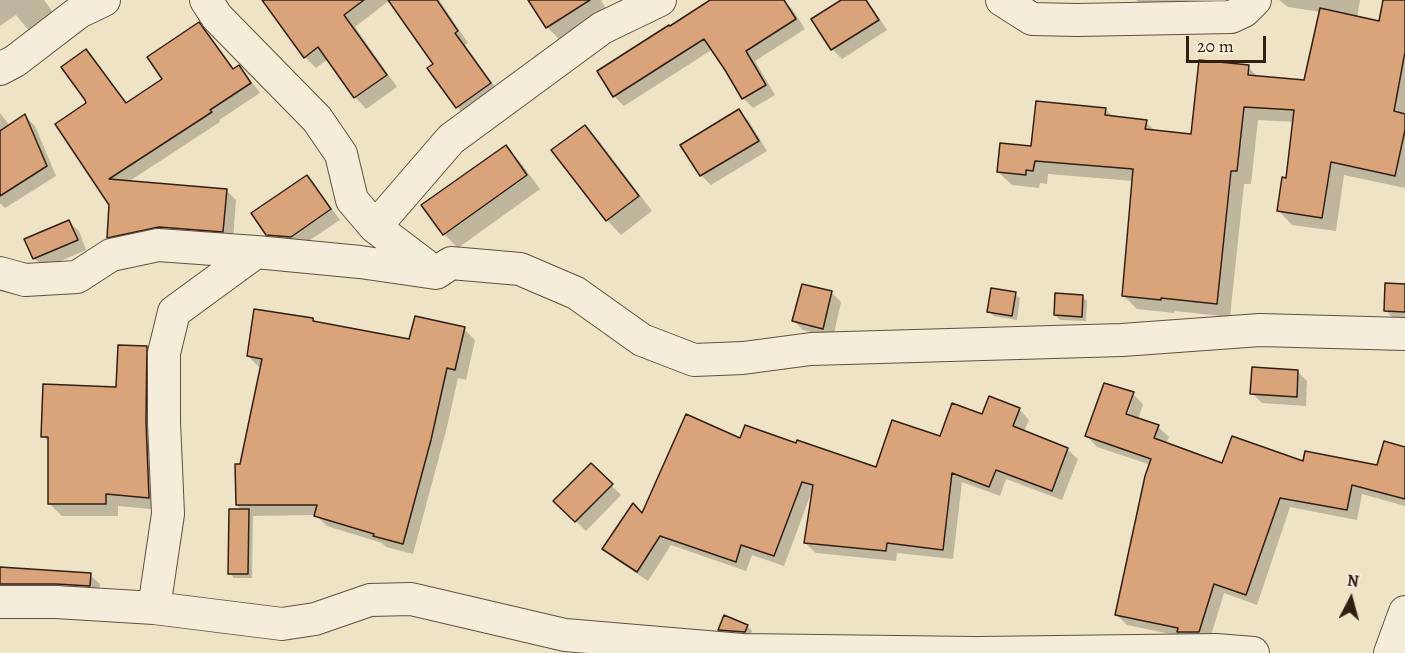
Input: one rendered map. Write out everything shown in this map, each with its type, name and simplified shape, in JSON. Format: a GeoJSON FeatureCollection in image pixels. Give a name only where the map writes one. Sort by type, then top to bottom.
{"type":"FeatureCollection","features":[{"type":"Feature","properties":{"kind":"street"},"geometry":{"type":"LineString","coordinates":[[0,69],[15,61],[79,12],[104,0]]}},
{"type":"Feature","properties":{"kind":"street"},"geometry":{"type":"LineString","coordinates":[[206,0],[217,17],[317,119],[341,154],[352,200],[375,227],[436,273]]}},
{"type":"Feature","properties":{"kind":"street"},"geometry":{"type":"LineString","coordinates":[[375,227],[451,139],[602,28],[660,0]]}},
{"type":"Feature","properties":{"kind":"street"},"geometry":{"type":"LineString","coordinates":[[1002,0],[1032,19],[1077,20],[1231,17],[1244,11],[1255,0]]}},
{"type":"Feature","properties":{"kind":"street"},"geometry":{"type":"LineString","coordinates":[[0,273],[25,280],[77,277],[111,255],[158,245],[360,261],[436,273],[451,263],[520,269],[576,293],[642,340],[694,360],[743,358],[811,349],[1122,340],[1260,330],[1405,334]]}},
{"type":"Feature","properties":{"kind":"street"},"geometry":{"type":"LineString","coordinates":[[154,608],[168,514],[164,353],[174,312],[256,252]]}},
{"type":"Feature","properties":{"kind":"street"},"geometry":{"type":"LineString","coordinates":[[0,602],[56,602],[154,608],[282,624],[315,619],[370,600],[411,599],[565,634],[742,650],[974,653]]}},
{"type":"Feature","properties":{"kind":"street"},"geometry":{"type":"LineString","coordinates":[[1390,653],[1405,612]]}},
{"type":"Feature","properties":{"kind":"street"},"geometry":{"type":"LineString","coordinates":[[979,653],[1216,650],[1253,653]]}},
{"type":"Feature","properties":{"kind":"building"},"geometry":{"type":"Polygon","coordinates":[[[262,0],[364,0],[344,15],[387,75],[354,98],[318,47],[304,58],[262,0]]]}},
{"type":"Feature","properties":{"kind":"building"},"geometry":{"type":"Polygon","coordinates":[[[388,0],[437,0],[458,31],[455,33],[491,83],[456,108],[427,68],[433,64],[388,0]]]}},
{"type":"Feature","properties":{"kind":"building"},"geometry":{"type":"Polygon","coordinates":[[[528,0],[590,0],[546,28],[528,0]]]}},
{"type":"Feature","properties":{"kind":"building"},"geometry":{"type":"Polygon","coordinates":[[[710,0],[784,0],[796,19],[746,51],[766,85],[742,99],[704,39],[613,97],[597,71],[710,0]]]}},
{"type":"Feature","properties":{"kind":"building"},"geometry":{"type":"Polygon","coordinates":[[[841,0],[866,0],[879,20],[831,50],[811,19],[841,0]]]}},
{"type":"Feature","properties":{"kind":"building"},"geometry":{"type":"Polygon","coordinates":[[[1383,0],[1405,0],[1405,52],[1394,111],[1405,114],[1405,130],[1395,176],[1331,162],[1322,218],[1277,211],[1282,177],[1286,178],[1294,110],[1244,107],[1237,171],[1231,171],[1217,304],[1122,296],[1133,169],[1035,161],[1033,171],[1026,170],[1026,175],[997,172],[1000,143],[1031,146],[1036,101],[1106,108],[1105,115],[1147,120],[1145,129],[1191,134],[1199,60],[1249,65],[1248,75],[1304,80],[1320,8],[1379,21],[1383,0]]]}},
{"type":"Feature","properties":{"kind":"building"},"geometry":{"type":"Polygon","coordinates":[[[199,22],[233,69],[239,65],[251,83],[210,110],[212,112],[109,179],[227,189],[223,232],[159,227],[107,238],[109,205],[55,124],[86,103],[61,67],[86,49],[126,103],[162,79],[147,57],[199,22]]]}},
{"type":"Feature","properties":{"kind":"building"},"geometry":{"type":"Polygon","coordinates":[[[739,109],[759,141],[700,176],[680,145],[739,109]]]}},
{"type":"Feature","properties":{"kind":"building"},"geometry":{"type":"Polygon","coordinates":[[[25,114],[47,166],[0,196],[0,131],[25,114]]]}},
{"type":"Feature","properties":{"kind":"building"},"geometry":{"type":"Polygon","coordinates":[[[585,125],[639,196],[606,221],[551,150],[585,125]]]}},
{"type":"Feature","properties":{"kind":"building"},"geometry":{"type":"Polygon","coordinates":[[[506,145],[527,175],[443,235],[421,205],[506,145]]]}},
{"type":"Feature","properties":{"kind":"building"},"geometry":{"type":"Polygon","coordinates":[[[307,175],[331,209],[291,237],[266,235],[251,213],[307,175]]]}},
{"type":"Feature","properties":{"kind":"building"},"geometry":{"type":"Polygon","coordinates":[[[69,220],[78,240],[33,259],[24,239],[69,220]]]}},
{"type":"Feature","properties":{"kind":"building"},"geometry":{"type":"Polygon","coordinates":[[[1385,283],[1405,284],[1405,312],[1384,311],[1385,283]]]}},
{"type":"Feature","properties":{"kind":"building"},"geometry":{"type":"Polygon","coordinates":[[[802,284],[832,291],[823,329],[792,321],[802,284]]]}},
{"type":"Feature","properties":{"kind":"building"},"geometry":{"type":"Polygon","coordinates":[[[991,288],[1016,292],[1012,316],[987,312],[991,288]]]}},
{"type":"Feature","properties":{"kind":"building"},"geometry":{"type":"Polygon","coordinates":[[[1055,293],[1083,295],[1082,317],[1054,315],[1055,293]]]}},
{"type":"Feature","properties":{"kind":"building"},"geometry":{"type":"Polygon","coordinates":[[[254,309],[313,318],[313,321],[409,339],[415,316],[465,327],[455,370],[447,368],[431,440],[403,544],[314,516],[317,505],[236,505],[235,464],[240,464],[262,359],[247,356],[254,309]]]}},
{"type":"Feature","properties":{"kind":"building"},"geometry":{"type":"Polygon","coordinates":[[[118,345],[147,346],[146,422],[149,498],[106,494],[106,504],[48,504],[48,437],[41,437],[43,384],[116,387],[118,345]]]}},
{"type":"Feature","properties":{"kind":"building"},"geometry":{"type":"Polygon","coordinates":[[[1252,367],[1298,370],[1297,397],[1250,394],[1252,367]]]}},
{"type":"Feature","properties":{"kind":"building"},"geometry":{"type":"Polygon","coordinates":[[[1104,383],[1134,392],[1126,414],[1159,425],[1154,438],[1222,463],[1232,436],[1303,461],[1305,451],[1377,465],[1384,441],[1405,447],[1405,499],[1352,485],[1347,510],[1280,498],[1246,595],[1214,584],[1199,632],[1177,632],[1178,628],[1115,615],[1145,476],[1151,459],[1085,436],[1104,383]]]}},
{"type":"Feature","properties":{"kind":"building"},"geometry":{"type":"Polygon","coordinates":[[[989,396],[1020,408],[1013,426],[1068,448],[1052,491],[996,470],[989,487],[952,473],[943,550],[887,543],[886,551],[804,543],[813,485],[802,482],[774,556],[741,545],[736,562],[660,536],[637,572],[602,549],[633,503],[642,513],[686,414],[740,438],[745,425],[876,467],[892,420],[940,436],[952,403],[982,414],[989,396]]]}},
{"type":"Feature","properties":{"kind":"building"},"geometry":{"type":"Polygon","coordinates":[[[591,463],[613,484],[575,522],[553,501],[591,463]]]}},
{"type":"Feature","properties":{"kind":"building"},"geometry":{"type":"Polygon","coordinates":[[[229,509],[249,509],[248,574],[228,574],[229,509]]]}},
{"type":"Feature","properties":{"kind":"building"},"geometry":{"type":"Polygon","coordinates":[[[0,567],[91,573],[90,586],[0,584],[0,567]]]}},
{"type":"Feature","properties":{"kind":"building"},"geometry":{"type":"Polygon","coordinates":[[[724,615],[748,625],[745,632],[718,630],[724,615]]]}}]}
